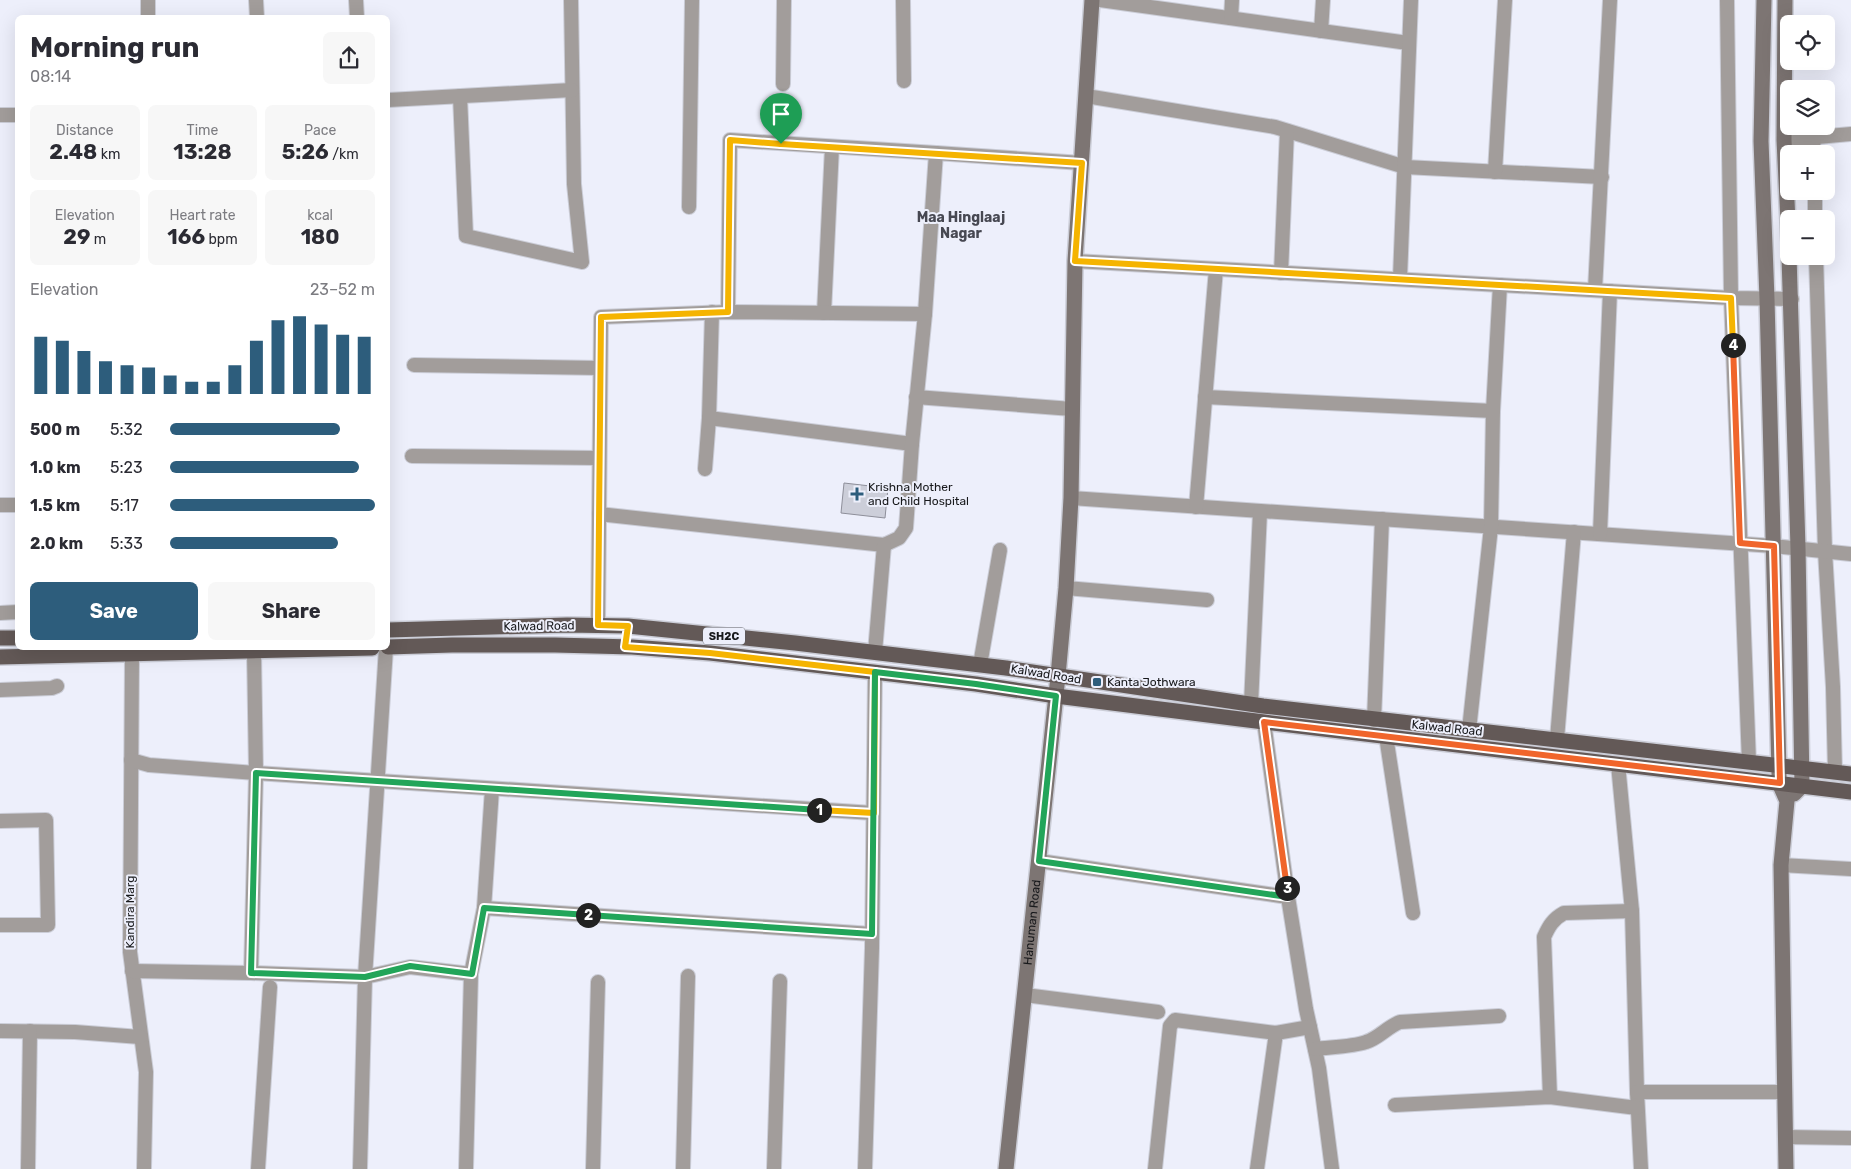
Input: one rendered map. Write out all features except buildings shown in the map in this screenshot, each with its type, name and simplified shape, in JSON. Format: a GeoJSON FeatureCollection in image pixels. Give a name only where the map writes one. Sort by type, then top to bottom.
{"type":"FeatureCollection","features":[{"type":"Feature","properties":{"kind":"main road","name":"Kalwad Road"},"geometry":{"type":"LineString","coordinates":[[390,630],[628,626],[875,652],[1374,720],[1557,739],[1851,774]]}},
{"type":"Feature","properties":{"kind":"main road"},"geometry":{"type":"LineString","coordinates":[[625,647],[628,626]]}},
{"type":"Feature","properties":{"kind":"main road"},"geometry":{"type":"LineString","coordinates":[[0,638],[15,638]]}},
{"type":"Feature","properties":{"kind":"main road","name":"Kalwad Road"},"geometry":{"type":"LineString","coordinates":[[390,647],[555,645],[625,647],[710,653],[1851,792]]}},
{"type":"Feature","properties":{"kind":"main road"},"geometry":{"type":"LineString","coordinates":[[0,657],[126,652],[293,650]]}},
{"type":"Feature","properties":{"kind":"street"},"geometry":{"type":"LineString","coordinates":[[148,0],[148,15]]}},
{"type":"Feature","properties":{"kind":"street"},"geometry":{"type":"LineString","coordinates":[[256,0],[257,15]]}},
{"type":"Feature","properties":{"kind":"street"},"geometry":{"type":"LineString","coordinates":[[356,0],[357,15]]}},
{"type":"Feature","properties":{"kind":"street"},"geometry":{"type":"LineString","coordinates":[[460,96],[466,236],[582,262],[574,184],[570,0]]}},
{"type":"Feature","properties":{"kind":"street"},"geometry":{"type":"LineString","coordinates":[[689,207],[692,0]]}},
{"type":"Feature","properties":{"kind":"street"},"geometry":{"type":"LineString","coordinates":[[783,84],[784,0]]}},
{"type":"Feature","properties":{"kind":"street"},"geometry":{"type":"LineString","coordinates":[[903,0],[904,81]]}},
{"type":"Feature","properties":{"kind":"street","name":"Hanuman Road"},"geometry":{"type":"LineString","coordinates":[[1006,1169],[1066,588],[1071,498],[1075,261],[1092,0]]}},
{"type":"Feature","properties":{"kind":"street"},"geometry":{"type":"LineString","coordinates":[[1100,0],[1408,43]]}},
{"type":"Feature","properties":{"kind":"street"},"geometry":{"type":"LineString","coordinates":[[1232,0],[1232,18]]}},
{"type":"Feature","properties":{"kind":"street"},"geometry":{"type":"LineString","coordinates":[[1321,31],[1323,0]]}},
{"type":"Feature","properties":{"kind":"street"},"geometry":{"type":"LineString","coordinates":[[1400,278],[1411,0]]}},
{"type":"Feature","properties":{"kind":"street"},"geometry":{"type":"LineString","coordinates":[[1495,172],[1505,0]]}},
{"type":"Feature","properties":{"kind":"street"},"geometry":{"type":"LineString","coordinates":[[1595,290],[1610,0]]}},
{"type":"Feature","properties":{"kind":"street"},"geometry":{"type":"LineString","coordinates":[[1727,0],[1731,298],[1749,762]]}},
{"type":"Feature","properties":{"kind":"street"},"geometry":{"type":"LineString","coordinates":[[1764,0],[1761,141],[1768,299],[1779,766],[1780,783],[1787,801],[1781,866],[1786,1169]]}},
{"type":"Feature","properties":{"kind":"street"},"geometry":{"type":"LineString","coordinates":[[1784,0],[1784,140],[1787,210]]}},
{"type":"Feature","properties":{"kind":"street"},"geometry":{"type":"LineString","coordinates":[[390,100],[572,90]]}},
{"type":"Feature","properties":{"kind":"street"},"geometry":{"type":"LineString","coordinates":[[1086,96],[1276,127],[1405,167],[1602,177]]}},
{"type":"Feature","properties":{"kind":"street"},"geometry":{"type":"LineString","coordinates":[[0,115],[15,115]]}},
{"type":"Feature","properties":{"kind":"street"},"geometry":{"type":"LineString","coordinates":[[1281,273],[1287,131]]}},
{"type":"Feature","properties":{"kind":"street"},"geometry":{"type":"LineString","coordinates":[[1784,140],[1851,134]]}},
{"type":"Feature","properties":{"kind":"street"},"geometry":{"type":"LineString","coordinates":[[1813,137],[1813,145]]}},
{"type":"Feature","properties":{"kind":"street"},"geometry":{"type":"LineString","coordinates":[[728,312],[730,140],[1082,163]]}},
{"type":"Feature","properties":{"kind":"street"},"geometry":{"type":"LineString","coordinates":[[824,313],[832,148]]}},
{"type":"Feature","properties":{"kind":"street"},"geometry":{"type":"LineString","coordinates":[[599,514],[884,546],[899,538],[906,528],[916,397],[925,314],[936,152]]}},
{"type":"Feature","properties":{"kind":"street"},"geometry":{"type":"LineString","coordinates":[[1075,261],[1731,298],[1792,299]]}},
{"type":"Feature","properties":{"kind":"street"},"geometry":{"type":"LineString","coordinates":[[1787,801],[1802,786],[1790,265]]}},
{"type":"Feature","properties":{"kind":"street"},"geometry":{"type":"LineString","coordinates":[[1816,265],[1825,552],[1833,687],[1835,772]]}},
{"type":"Feature","properties":{"kind":"street"},"geometry":{"type":"LineString","coordinates":[[1196,507],[1216,269]]}},
{"type":"Feature","properties":{"kind":"street"},"geometry":{"type":"LineString","coordinates":[[1469,730],[1491,527],[1493,411],[1500,285]]}},
{"type":"Feature","properties":{"kind":"street"},"geometry":{"type":"LineString","coordinates":[[1600,534],[1610,291]]}},
{"type":"Feature","properties":{"kind":"street"},"geometry":{"type":"LineString","coordinates":[[598,625],[601,317],[712,312],[925,314]]}},
{"type":"Feature","properties":{"kind":"street"},"geometry":{"type":"LineString","coordinates":[[705,469],[709,418],[712,312]]}},
{"type":"Feature","properties":{"kind":"street"},"geometry":{"type":"LineString","coordinates":[[414,365],[600,368]]}},
{"type":"Feature","properties":{"kind":"street"},"geometry":{"type":"LineString","coordinates":[[916,397],[1072,410]]}},
{"type":"Feature","properties":{"kind":"street"},"geometry":{"type":"LineString","coordinates":[[1205,397],[1493,411]]}},
{"type":"Feature","properties":{"kind":"street"},"geometry":{"type":"LineString","coordinates":[[709,418],[912,444]]}},
{"type":"Feature","properties":{"kind":"street"},"geometry":{"type":"LineString","coordinates":[[412,456],[599,458]]}},
{"type":"Feature","properties":{"kind":"street"},"geometry":{"type":"LineString","coordinates":[[1071,498],[1740,543],[1851,554]]}},
{"type":"Feature","properties":{"kind":"street"},"geometry":{"type":"LineString","coordinates":[[0,505],[15,505]]}},
{"type":"Feature","properties":{"kind":"street"},"geometry":{"type":"LineString","coordinates":[[1251,704],[1260,512]]}},
{"type":"Feature","properties":{"kind":"street"},"geometry":{"type":"LineString","coordinates":[[1374,720],[1382,520]]}},
{"type":"Feature","properties":{"kind":"street"},"geometry":{"type":"LineString","coordinates":[[1557,739],[1574,532]]}},
{"type":"Feature","properties":{"kind":"street"},"geometry":{"type":"LineString","coordinates":[[875,652],[884,546]]}},
{"type":"Feature","properties":{"kind":"street"},"geometry":{"type":"LineString","coordinates":[[980,665],[1000,550]]}},
{"type":"Feature","properties":{"kind":"street"},"geometry":{"type":"LineString","coordinates":[[1066,588],[1207,600]]}},
{"type":"Feature","properties":{"kind":"street"},"geometry":{"type":"LineString","coordinates":[[0,613],[15,612]]}},
{"type":"Feature","properties":{"kind":"street"},"geometry":{"type":"LineString","coordinates":[[360,1169],[365,977],[387,650]]}},
{"type":"Feature","properties":{"kind":"street"},"geometry":{"type":"LineString","coordinates":[[251,973],[256,773],[254,651]]}},
{"type":"Feature","properties":{"kind":"street","name":"Kandira Marg"},"geometry":{"type":"LineString","coordinates":[[126,652],[131,760],[130,952],[146,1072],[144,1169]]}},
{"type":"Feature","properties":{"kind":"street"},"geometry":{"type":"LineString","coordinates":[[865,1169],[872,934],[875,672]]}},
{"type":"Feature","properties":{"kind":"street"},"geometry":{"type":"LineString","coordinates":[[0,690],[52,688],[57,686]]}},
{"type":"Feature","properties":{"kind":"street"},"geometry":{"type":"LineString","coordinates":[[1264,722],[1288,897],[1310,1027],[1319,1068],[1332,1169]]}},
{"type":"Feature","properties":{"kind":"street"},"geometry":{"type":"LineString","coordinates":[[1386,736],[1413,913]]}},
{"type":"Feature","properties":{"kind":"street"},"geometry":{"type":"LineString","coordinates":[[131,760],[149,765],[256,773],[874,813]]}},
{"type":"Feature","properties":{"kind":"street"},"geometry":{"type":"LineString","coordinates":[[1618,764],[1632,911],[1637,1108],[1641,1169]]}},
{"type":"Feature","properties":{"kind":"street"},"geometry":{"type":"LineString","coordinates":[[466,1169],[472,974],[484,908],[492,789]]}},
{"type":"Feature","properties":{"kind":"street"},"geometry":{"type":"LineString","coordinates":[[0,821],[46,820],[48,925],[0,925]]}},
{"type":"Feature","properties":{"kind":"street"},"geometry":{"type":"LineString","coordinates":[[1039,861],[1288,897]]}},
{"type":"Feature","properties":{"kind":"street"},"geometry":{"type":"LineString","coordinates":[[1781,866],[1851,869]]}},
{"type":"Feature","properties":{"kind":"street"},"geometry":{"type":"LineString","coordinates":[[484,908],[872,934]]}},
{"type":"Feature","properties":{"kind":"street"},"geometry":{"type":"LineString","coordinates":[[1550,1097],[1544,937],[1549,925],[1555,918],[1564,913],[1632,911]]}},
{"type":"Feature","properties":{"kind":"street"},"geometry":{"type":"LineString","coordinates":[[132,971],[365,977],[410,966],[472,974]]}},
{"type":"Feature","properties":{"kind":"street"},"geometry":{"type":"LineString","coordinates":[[683,1169],[688,976]]}},
{"type":"Feature","properties":{"kind":"street"},"geometry":{"type":"LineString","coordinates":[[774,1169],[780,981]]}},
{"type":"Feature","properties":{"kind":"street"},"geometry":{"type":"LineString","coordinates":[[593,1169],[598,982]]}},
{"type":"Feature","properties":{"kind":"street"},"geometry":{"type":"LineString","coordinates":[[258,1169],[270,987]]}},
{"type":"Feature","properties":{"kind":"street"},"geometry":{"type":"LineString","coordinates":[[1024,995],[1158,1012]]}},
{"type":"Feature","properties":{"kind":"street"},"geometry":{"type":"LineString","coordinates":[[1314,1048],[1365,1043],[1377,1037],[1390,1025],[1400,1022],[1498,1016]]}},
{"type":"Feature","properties":{"kind":"street"},"geometry":{"type":"LineString","coordinates":[[1155,1169],[1170,1026],[1175,1020],[1276,1033],[1310,1027]]}},
{"type":"Feature","properties":{"kind":"street"},"geometry":{"type":"LineString","coordinates":[[0,1031],[75,1032],[140,1037]]}},
{"type":"Feature","properties":{"kind":"street"},"geometry":{"type":"LineString","coordinates":[[28,1169],[30,1032]]}},
{"type":"Feature","properties":{"kind":"street"},"geometry":{"type":"LineString","coordinates":[[1257,1169],[1276,1033]]}},
{"type":"Feature","properties":{"kind":"street"},"geometry":{"type":"LineString","coordinates":[[1637,1092],[1784,1092]]}},
{"type":"Feature","properties":{"kind":"street"},"geometry":{"type":"LineString","coordinates":[[1395,1105],[1550,1097],[1637,1108]]}},
{"type":"Feature","properties":{"kind":"street"},"geometry":{"type":"LineString","coordinates":[[1785,1137],[1851,1138]]}},
{"type":"Feature","properties":{"kind":"place","name":"Krishna Mother and Child Hospital"},"geometry":{"type":"Point","coordinates":[857,494]}},
{"type":"Feature","properties":{"kind":"place","name":"Kanta Jothwara"},"geometry":{"type":"Point","coordinates":[1097,682]}},
{"type":"Feature","properties":{"kind":"district","name":"Maa Hinglaaj Nagar"},"geometry":{"type":"Point","coordinates":[961,226]}},
{"type":"Feature","properties":{"kind":"route"},"geometry":{"type":"LineString","coordinates":[[781,144],[730,140],[728,312],[601,317],[598,625],[628,626],[625,647],[710,653],[875,672],[874,813],[256,773],[251,973],[365,977],[410,966],[472,974],[484,908],[872,934],[874,813],[874,743],[875,672],[1056,696],[1039,861],[1288,897],[1264,722],[1780,783],[1774,546],[1740,543],[1731,298],[1075,261],[1082,163],[936,152],[781,144]]}}]}
